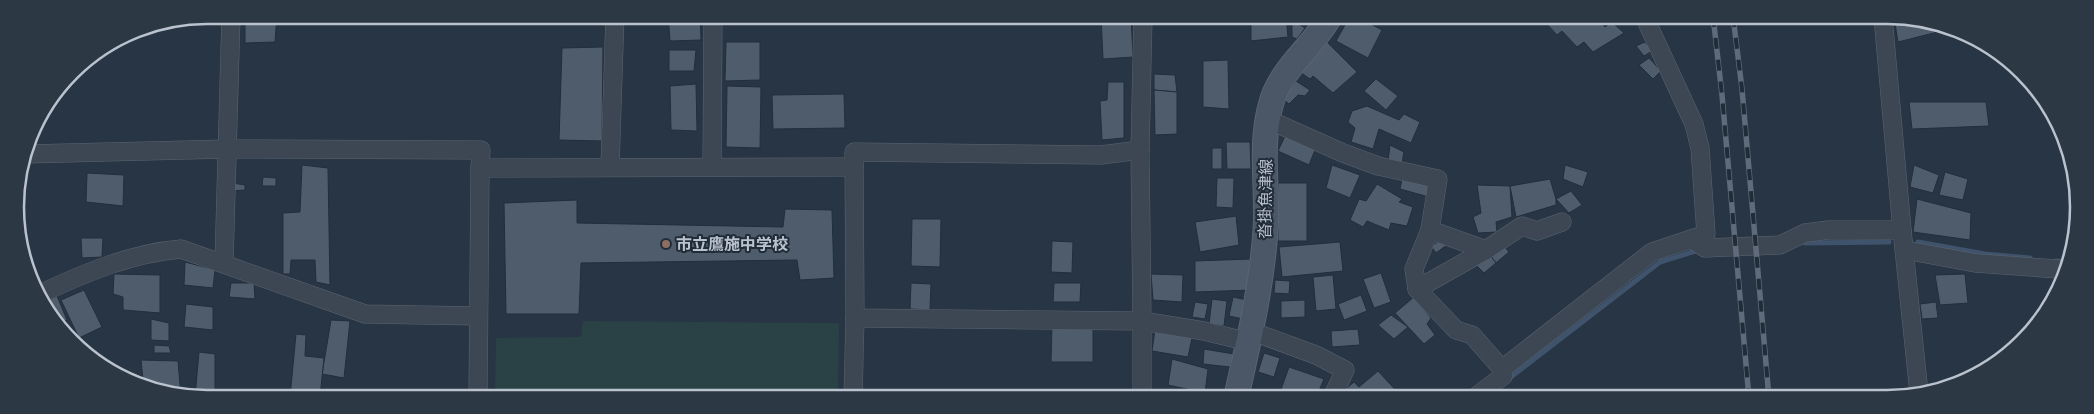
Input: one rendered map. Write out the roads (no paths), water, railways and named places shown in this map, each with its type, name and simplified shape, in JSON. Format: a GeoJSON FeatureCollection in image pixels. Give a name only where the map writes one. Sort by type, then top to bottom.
{"type":"FeatureCollection","features":[{"type":"Feature","properties":{"kind":"main road","name":"沓掛魚津線"},"geometry":{"type":"LineString","coordinates":[[1238,390],[1260,281],[1266,221],[1267,124],[1271,103],[1278,84],[1324,24]]}},
{"type":"Feature","properties":{"kind":"street"},"geometry":{"type":"LineString","coordinates":[[224,263],[231,24]]}},
{"type":"Feature","properties":{"kind":"street"},"geometry":{"type":"LineString","coordinates":[[610,168],[615,24]]}},
{"type":"Feature","properties":{"kind":"street"},"geometry":{"type":"LineString","coordinates":[[712,167],[713,24]]}},
{"type":"Feature","properties":{"kind":"street"},"geometry":{"type":"LineString","coordinates":[[1142,390],[1140,150],[1144,24]]}},
{"type":"Feature","properties":{"kind":"street"},"geometry":{"type":"LineString","coordinates":[[1502,369],[1652,252],[1706,234],[1700,148],[1694,124],[1648,24]]}},
{"type":"Feature","properties":{"kind":"street"},"geometry":{"type":"LineString","coordinates":[[1884,24],[1918,388]]}},
{"type":"Feature","properties":{"kind":"street"},"geometry":{"type":"LineString","coordinates":[[1267,124],[1278,124],[1343,153],[1378,166],[1438,179],[1430,230],[1414,269],[1417,290],[1456,330],[1472,335],[1502,369],[1503,376],[1485,390]]}},
{"type":"Feature","properties":{"kind":"street"},"geometry":{"type":"LineString","coordinates":[[32,154],[228,149],[481,150],[478,390]]}},
{"type":"Feature","properties":{"kind":"street"},"geometry":{"type":"LineString","coordinates":[[853,390],[855,318],[854,152],[1101,156],[1140,150]]}},
{"type":"Feature","properties":{"kind":"street"},"geometry":{"type":"LineString","coordinates":[[480,168],[854,167]]}},
{"type":"Feature","properties":{"kind":"street"},"geometry":{"type":"LineString","coordinates":[[1417,290],[1486,250],[1522,226],[1537,231],[1562,222]]}},
{"type":"Feature","properties":{"kind":"street"},"geometry":{"type":"LineString","coordinates":[[1430,230],[1486,250]]}},
{"type":"Feature","properties":{"kind":"street"},"geometry":{"type":"LineString","coordinates":[[1692,239],[1705,248],[1715,248],[1780,245],[1805,233],[1828,230],[1902,230]]}},
{"type":"Feature","properties":{"kind":"street"},"geometry":{"type":"LineString","coordinates":[[45,292],[84,273],[161,251],[181,249],[365,314],[478,316]]}},
{"type":"Feature","properties":{"kind":"street"},"geometry":{"type":"LineString","coordinates":[[1905,250],[1974,263],[2059,270]]}},
{"type":"Feature","properties":{"kind":"street"},"geometry":{"type":"LineString","coordinates":[[855,318],[1142,321],[1250,336],[1316,355],[1346,370],[1336,390]]}},
{"type":"Feature","properties":{"kind":"waterway"},"geometry":{"type":"LineString","coordinates":[[1805,243],[1889,242]]}},
{"type":"Feature","properties":{"kind":"waterway"},"geometry":{"type":"LineString","coordinates":[[1918,242],[1985,254],[2030,258]]}},
{"type":"Feature","properties":{"kind":"waterway"},"geometry":{"type":"LineString","coordinates":[[1507,380],[1660,262],[1699,250]]}},
{"type":"Feature","properties":{"kind":"waterway"},"geometry":{"type":"LineString","coordinates":[[2056,261],[2062,262]]}},
{"type":"Feature","properties":{"kind":"railway"},"geometry":{"type":"LineString","coordinates":[[1714,24],[1748,390]]}},
{"type":"Feature","properties":{"kind":"railway"},"geometry":{"type":"LineString","coordinates":[[1734,24],[1742,89],[1768,390]]}},
{"type":"Feature","properties":{"kind":"place","name":"市立鷹施中学校"},"geometry":{"type":"Point","coordinates":[666,244]}}]}
